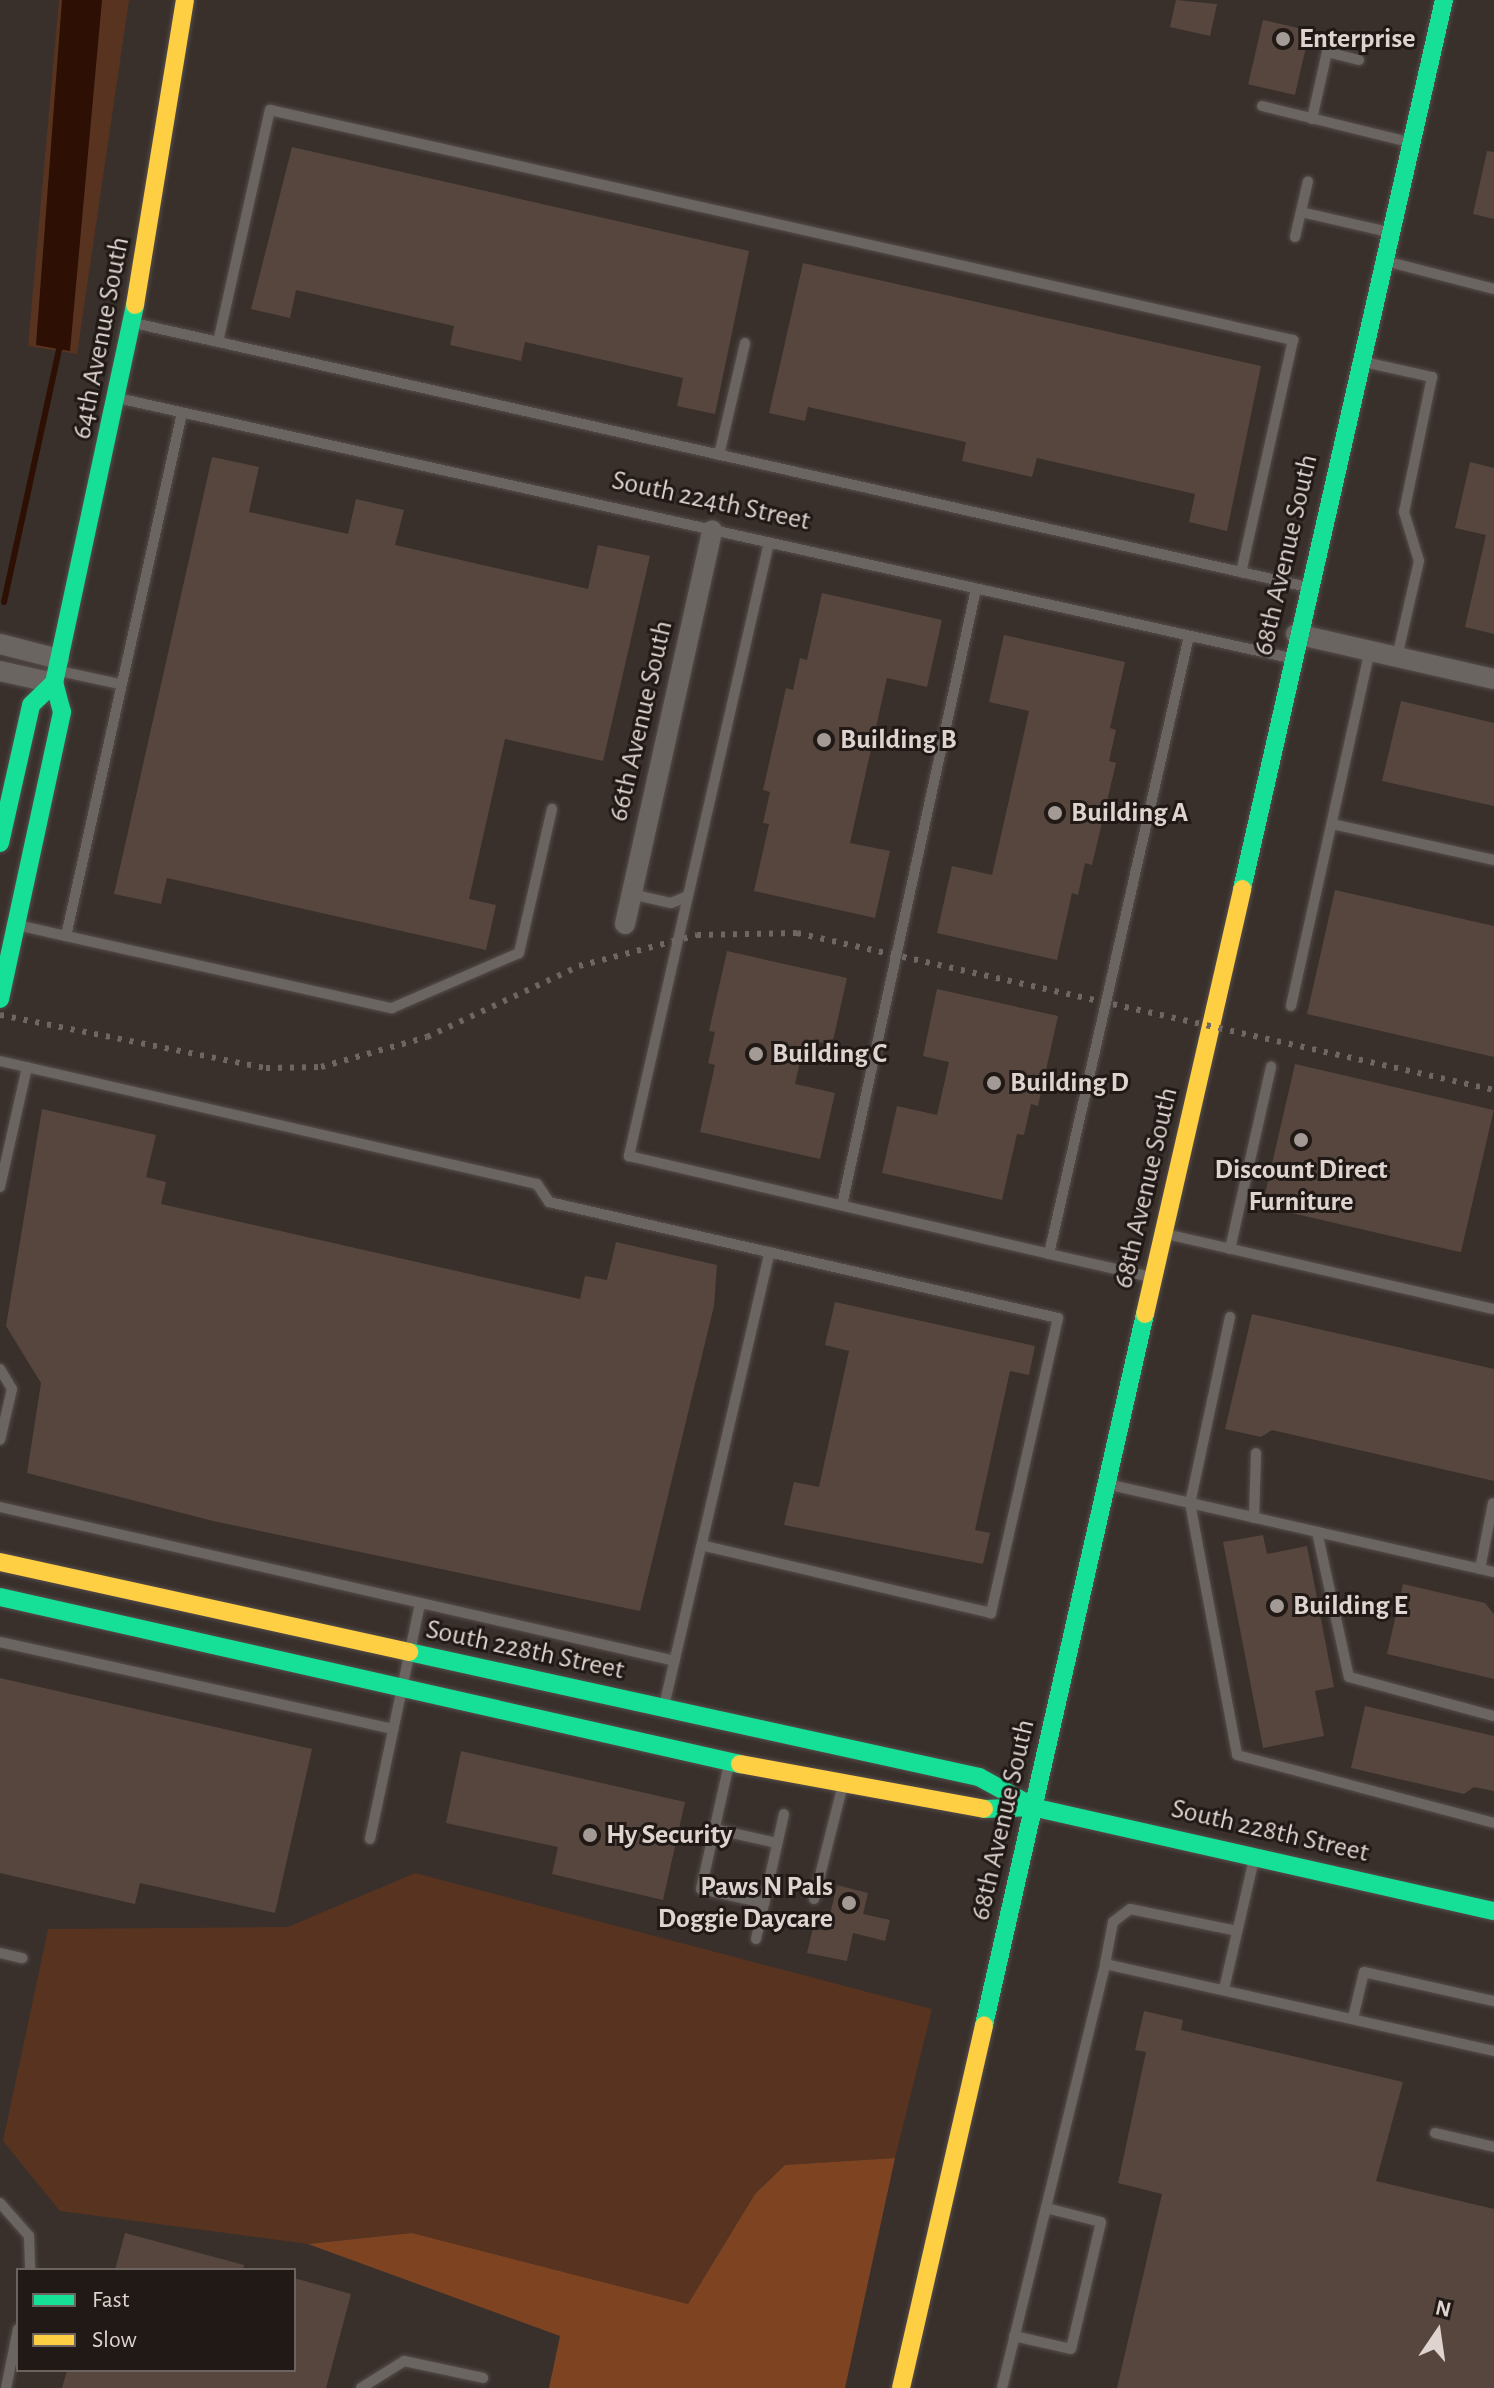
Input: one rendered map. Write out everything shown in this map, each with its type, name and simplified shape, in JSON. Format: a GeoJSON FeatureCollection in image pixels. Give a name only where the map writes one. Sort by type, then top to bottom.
{"type":"FeatureCollection","features":[{"type":"Feature","properties":{"kind":"main road","name":"64th Avenue South"},"geometry":{"type":"LineString","coordinates":[[0,999],[7,928],[62,712],[57,671],[120,399],[185,0]]}},
{"type":"Feature","properties":{"kind":"main road","name":"68th Avenue South"},"geometry":{"type":"LineString","coordinates":[[901,2388],[1032,1807],[1109,1485],[1290,658],[1444,0]]}},
{"type":"Feature","properties":{"kind":"main road","name":"64th Avenue South"},"geometry":{"type":"LineString","coordinates":[[0,843],[31,705],[57,671]]}},
{"type":"Feature","properties":{"kind":"main road","name":"South 228th Street"},"geometry":{"type":"LineString","coordinates":[[0,1562],[979,1777],[1032,1807]]}},
{"type":"Feature","properties":{"kind":"main road","name":"South 228th Street"},"geometry":{"type":"LineString","coordinates":[[0,1597],[843,1786],[971,1810],[1032,1807],[1494,1911]]}},
{"type":"Feature","properties":{"kind":"street","name":"66th Avenue South"},"geometry":{"type":"LineString","coordinates":[[625,924],[712,530]]}},
{"type":"Feature","properties":{"kind":"street"},"geometry":{"type":"LineString","coordinates":[[1296,634],[1494,679]]}},
{"type":"Feature","properties":{"kind":"street"},"geometry":{"type":"LineString","coordinates":[[0,644],[57,671]]}},
{"type":"Feature","properties":{"kind":"street"},"geometry":{"type":"LineString","coordinates":[[0,671],[57,671]]}},
{"type":"Feature","properties":{"kind":"lane"},"geometry":{"type":"LineString","coordinates":[[1312,119],[1327,52],[1359,60]]}},
{"type":"Feature","properties":{"kind":"lane"},"geometry":{"type":"LineString","coordinates":[[1262,106],[1411,143]]}},
{"type":"Feature","properties":{"kind":"lane"},"geometry":{"type":"LineString","coordinates":[[218,342],[270,110],[1185,315],[1293,340],[1241,572]]}},
{"type":"Feature","properties":{"kind":"lane"},"geometry":{"type":"LineString","coordinates":[[1295,237],[1308,181]]}},
{"type":"Feature","properties":{"kind":"lane"},"geometry":{"type":"LineString","coordinates":[[1301,212],[1390,233]]}},
{"type":"Feature","properties":{"kind":"lane"},"geometry":{"type":"LineString","coordinates":[[1383,261],[1494,289]]}},
{"type":"Feature","properties":{"kind":"lane"},"geometry":{"type":"LineString","coordinates":[[133,323],[1307,587]]}},
{"type":"Feature","properties":{"kind":"lane"},"geometry":{"type":"LineString","coordinates":[[719,455],[745,343]]}},
{"type":"Feature","properties":{"kind":"lane"},"geometry":{"type":"LineString","coordinates":[[1360,361],[1432,377],[1404,512],[1419,561],[1397,657]]}},
{"type":"Feature","properties":{"kind":"lane","name":"South 224th Street"},"geometry":{"type":"LineString","coordinates":[[120,399],[1290,658]]}},
{"type":"Feature","properties":{"kind":"lane"},"geometry":{"type":"LineString","coordinates":[[66,936],[119,684],[182,413]]}},
{"type":"Feature","properties":{"kind":"lane"},"geometry":{"type":"LineString","coordinates":[[769,543],[629,1156],[1155,1278]]}},
{"type":"Feature","properties":{"kind":"lane"},"geometry":{"type":"LineString","coordinates":[[842,1205],[976,589]]}},
{"type":"Feature","properties":{"kind":"lane"},"geometry":{"type":"LineString","coordinates":[[1049,1254],[1189,636]]}},
{"type":"Feature","properties":{"kind":"lane"},"geometry":{"type":"LineString","coordinates":[[1291,1006],[1370,651]]}},
{"type":"Feature","properties":{"kind":"lane"},"geometry":{"type":"LineString","coordinates":[[57,671],[119,684]]}},
{"type":"Feature","properties":{"kind":"lane"},"geometry":{"type":"LineString","coordinates":[[7,928],[66,936],[392,1008],[519,953],[552,809]]}},
{"type":"Feature","properties":{"kind":"lane"},"geometry":{"type":"LineString","coordinates":[[1332,824],[1494,860]]}},
{"type":"Feature","properties":{"kind":"lane"},"geometry":{"type":"LineString","coordinates":[[631,894],[671,903],[688,896]]}},
{"type":"Feature","properties":{"kind":"lane"},"geometry":{"type":"LineString","coordinates":[[0,1061],[537,1184],[549,1202],[1058,1318],[991,1613],[702,1545]]}},
{"type":"Feature","properties":{"kind":"lane"},"geometry":{"type":"LineString","coordinates":[[0,1187],[27,1067]]}},
{"type":"Feature","properties":{"kind":"lane"},"geometry":{"type":"LineString","coordinates":[[1230,1249],[1271,1067]]}},
{"type":"Feature","properties":{"kind":"lane"},"geometry":{"type":"LineString","coordinates":[[1164,1234],[1494,1309]]}},
{"type":"Feature","properties":{"kind":"lane"},"geometry":{"type":"LineString","coordinates":[[663,1709],[770,1252]]}},
{"type":"Feature","properties":{"kind":"lane"},"geometry":{"type":"LineString","coordinates":[[1230,1317],[1190,1503],[1237,1755],[1494,1823]]}},
{"type":"Feature","properties":{"kind":"lane"},"geometry":{"type":"LineString","coordinates":[[0,1369],[12,1389],[0,1440]]}},
{"type":"Feature","properties":{"kind":"lane"},"geometry":{"type":"LineString","coordinates":[[1254,1518],[1256,1453]]}},
{"type":"Feature","properties":{"kind":"lane"},"geometry":{"type":"LineString","coordinates":[[1109,1485],[1494,1572]]}},
{"type":"Feature","properties":{"kind":"lane"},"geometry":{"type":"LineString","coordinates":[[1480,1569],[1493,1503]]}},
{"type":"Feature","properties":{"kind":"lane"},"geometry":{"type":"LineString","coordinates":[[0,1507],[675,1661]]}},
{"type":"Feature","properties":{"kind":"lane"},"geometry":{"type":"LineString","coordinates":[[1317,1532],[1349,1677],[1494,1716]]}},
{"type":"Feature","properties":{"kind":"lane"},"geometry":{"type":"LineString","coordinates":[[370,1839],[420,1604]]}},
{"type":"Feature","properties":{"kind":"lane"},"geometry":{"type":"LineString","coordinates":[[0,1642],[393,1729]]}},
{"type":"Feature","properties":{"kind":"lane"},"geometry":{"type":"LineString","coordinates":[[729,1762],[701,1889],[764,1903]]}},
{"type":"Feature","properties":{"kind":"lane"},"geometry":{"type":"LineString","coordinates":[[814,1899],[843,1786]]}},
{"type":"Feature","properties":{"kind":"lane"},"geometry":{"type":"LineString","coordinates":[[756,1939],[784,1814]]}},
{"type":"Feature","properties":{"kind":"lane"},"geometry":{"type":"LineString","coordinates":[[714,1829],[777,1843]]}},
{"type":"Feature","properties":{"kind":"lane"},"geometry":{"type":"LineString","coordinates":[[1224,1989],[1255,1857]]}},
{"type":"Feature","properties":{"kind":"lane"},"geometry":{"type":"LineString","coordinates":[[1002,2388],[1113,1922],[1130,1909],[1237,1931]]}},
{"type":"Feature","properties":{"kind":"lane"},"geometry":{"type":"LineString","coordinates":[[0,1953],[22,1958]]}},
{"type":"Feature","properties":{"kind":"lane"},"geometry":{"type":"LineString","coordinates":[[1105,1964],[1494,2051]]}},
{"type":"Feature","properties":{"kind":"lane"},"geometry":{"type":"LineString","coordinates":[[1353,2018],[1364,1972],[1494,2001]]}},
{"type":"Feature","properties":{"kind":"lane"},"geometry":{"type":"LineString","coordinates":[[1435,2133],[1494,2147]]}},
{"type":"Feature","properties":{"kind":"lane"},"geometry":{"type":"LineString","coordinates":[[0,2203],[29,2236],[30,2268]]}},
{"type":"Feature","properties":{"kind":"lane"},"geometry":{"type":"LineString","coordinates":[[1014,2336],[1071,2349],[1101,2222],[1046,2208]]}},
{"type":"Feature","properties":{"kind":"lane"},"geometry":{"type":"LineString","coordinates":[[6,2388],[16,2339]]}},
{"type":"Feature","properties":{"kind":"lane"},"geometry":{"type":"LineString","coordinates":[[361,2388],[404,2361],[483,2378]]}},
{"type":"Feature","properties":{"kind":"shaded area"},"geometry":{"type":"Polygon","coordinates":[[[59,0],[129,0],[77,354],[28,346],[59,0]]]}},
{"type":"Feature","properties":{"kind":"shaded area"},"geometry":{"type":"Polygon","coordinates":[[[62,0],[102,0],[70,351],[36,345],[62,0]]]}},
{"type":"Feature","properties":{"kind":"shaded area"},"geometry":{"type":"Polygon","coordinates":[[[415,1873],[932,2009],[895,2158],[785,2165],[755,2194],[688,2304],[412,2233],[308,2244],[60,2211],[3,2141],[48,1929],[288,1927],[415,1873]]]}},
{"type":"Feature","properties":{"kind":"shaded area"},"geometry":{"type":"Polygon","coordinates":[[[895,2158],[845,2388],[549,2388],[560,2336],[308,2244],[412,2233],[688,2304],[755,2194],[785,2165],[895,2158]]]}},
{"type":"Feature","properties":{"kind":"building"},"geometry":{"type":"Polygon","coordinates":[[[1176,0],[1217,4],[1210,36],[1170,27],[1176,0]]]}},
{"type":"Feature","properties":{"kind":"building"},"geometry":{"type":"Polygon","coordinates":[[[1263,20],[1310,31],[1295,95],[1248,84],[1263,20]]]}},
{"type":"Feature","properties":{"kind":"building"},"geometry":{"type":"Polygon","coordinates":[[[292,147],[749,251],[715,414],[677,406],[683,378],[525,342],[521,361],[450,345],[454,326],[296,290],[290,318],[251,309],[292,147]]]}},
{"type":"Feature","properties":{"kind":"building"},"geometry":{"type":"Polygon","coordinates":[[[1487,151],[1494,152],[1494,219],[1473,214],[1487,151]]]}},
{"type":"Feature","properties":{"kind":"building"},"geometry":{"type":"Polygon","coordinates":[[[803,263],[1261,366],[1227,531],[1189,522],[1195,494],[1037,458],[1032,477],[962,461],[966,442],[808,407],[805,421],[769,413],[803,263]]]}},
{"type":"Feature","properties":{"kind":"building"},"geometry":{"type":"Polygon","coordinates":[[[212,457],[259,467],[249,512],[348,534],[356,499],[404,510],[395,545],[588,589],[598,545],[650,556],[603,761],[505,739],[469,899],[496,905],[486,950],[167,878],[161,904],[114,894],[212,457]]]}},
{"type":"Feature","properties":{"kind":"building"},"geometry":{"type":"Polygon","coordinates":[[[1470,462],[1494,468],[1494,634],[1465,627],[1486,535],[1455,528],[1470,462]]]}},
{"type":"Feature","properties":{"kind":"building","name":"Building B"},"geometry":{"type":"Polygon","coordinates":[[[822,593],[942,620],[927,687],[887,678],[850,843],[890,851],[875,918],[754,891],[769,824],[763,823],[770,792],[763,790],[786,688],[793,690],[800,658],[807,660],[822,593]]]}},
{"type":"Feature","properties":{"kind":"building","name":"Building A"},"geometry":{"type":"Polygon","coordinates":[[[1004,635],[1125,662],[1110,728],[1116,730],[1109,761],[1116,763],[1092,865],[1085,863],[1078,895],[1072,893],[1057,960],[937,933],[952,866],[992,875],[1029,711],[989,702],[1004,635]]]}},
{"type":"Feature","properties":{"kind":"building"},"geometry":{"type":"Polygon","coordinates":[[[1401,701],[1494,723],[1494,806],[1382,781],[1401,701]]]}},
{"type":"Feature","properties":{"kind":"building"},"geometry":{"type":"Polygon","coordinates":[[[1335,890],[1494,926],[1494,1057],[1307,1014],[1335,890]]]}},
{"type":"Feature","properties":{"kind":"building","name":"Building C"},"geometry":{"type":"Polygon","coordinates":[[[727,951],[847,978],[832,1045],[805,1039],[795,1084],[835,1093],[820,1159],[700,1132],[715,1065],[708,1063],[715,1032],[709,1031],[727,951]]]}},
{"type":"Feature","properties":{"kind":"building","name":"Building D"},"geometry":{"type":"Polygon","coordinates":[[[937,989],[1058,1016],[1038,1106],[1031,1104],[1024,1135],[1017,1134],[1002,1200],[882,1173],[897,1106],[937,1115],[949,1062],[923,1056],[937,989]]]}},
{"type":"Feature","properties":{"kind":"building"},"geometry":{"type":"Polygon","coordinates":[[[1295,1064],[1494,1110],[1461,1252],[1262,1206],[1295,1064]]]}},
{"type":"Feature","properties":{"kind":"building"},"geometry":{"type":"Polygon","coordinates":[[[42,1109],[156,1135],[146,1177],[166,1182],[161,1204],[580,1299],[585,1276],[607,1280],[616,1242],[717,1265],[714,1306],[640,1611],[213,1521],[27,1473],[41,1383],[6,1326],[42,1109]]]}},
{"type":"Feature","properties":{"kind":"building"},"geometry":{"type":"Polygon","coordinates":[[[835,1302],[1035,1346],[1029,1375],[1010,1371],[975,1530],[990,1533],[983,1564],[784,1525],[794,1482],[819,1487],[849,1351],[825,1345],[835,1302]]]}},
{"type":"Feature","properties":{"kind":"building"},"geometry":{"type":"Polygon","coordinates":[[[1252,1314],[1494,1369],[1494,1481],[1272,1430],[1261,1437],[1225,1429],[1252,1314]]]}},
{"type":"Feature","properties":{"kind":"building","name":"Building E"},"geometry":{"type":"Polygon","coordinates":[[[1263,1535],[1267,1554],[1307,1546],[1334,1687],[1315,1691],[1324,1736],[1263,1748],[1223,1542],[1263,1535]]]}},
{"type":"Feature","properties":{"kind":"building"},"geometry":{"type":"Polygon","coordinates":[[[1403,1584],[1485,1603],[1494,1614],[1494,1679],[1387,1654],[1403,1584]]]}},
{"type":"Feature","properties":{"kind":"building"},"geometry":{"type":"Polygon","coordinates":[[[0,1678],[312,1749],[275,1913],[140,1883],[135,1904],[0,1873],[0,1678]]]}},
{"type":"Feature","properties":{"kind":"building"},"geometry":{"type":"Polygon","coordinates":[[[1365,1706],[1494,1736],[1494,1791],[1474,1787],[1464,1794],[1351,1768],[1365,1706]]]}},
{"type":"Feature","properties":{"kind":"building","name":"Hy Security"},"geometry":{"type":"Polygon","coordinates":[[[461,1751],[685,1802],[663,1900],[552,1874],[558,1847],[446,1823],[461,1751]]]}},
{"type":"Feature","properties":{"kind":"building","name":"Paws N Pals Doggie Daycare"},"geometry":{"type":"Polygon","coordinates":[[[837,1885],[868,1893],[863,1914],[890,1920],[885,1941],[853,1933],[847,1961],[807,1953],[813,1928],[826,1931],[837,1885]]]}},
{"type":"Feature","properties":{"kind":"building"},"geometry":{"type":"Polygon","coordinates":[[[1144,2011],[1183,2020],[1181,2030],[1403,2082],[1376,2181],[1494,2209],[1494,2388],[1117,2388],[1162,2194],[1118,2183],[1146,2052],[1135,2050],[1144,2011]]]}},
{"type":"Feature","properties":{"kind":"building"},"geometry":{"type":"Polygon","coordinates":[[[125,2233],[244,2265],[243,2268],[116,2268],[125,2233]]]}},
{"type":"Feature","properties":{"kind":"building"},"geometry":{"type":"Polygon","coordinates":[[[296,2279],[351,2294],[326,2388],[62,2388],[67,2372],[296,2372],[296,2279]]]}},
{"type":"Feature","properties":{"kind":"waterway"},"geometry":{"type":"LineString","coordinates":[[4,602],[59,349]]}},
{"type":"Feature","properties":{"kind":"railway"},"geometry":{"type":"LineString","coordinates":[[0,1015],[266,1068],[321,1067],[427,1037],[579,966],[697,935],[797,933],[1494,1090]]}},
{"type":"Feature","properties":{"kind":"traffic: fast"},"geometry":{"type":"LineString","coordinates":[[1242,889],[1444,0]]}},
{"type":"Feature","properties":{"kind":"traffic: fast"},"geometry":{"type":"LineString","coordinates":[[0,999],[62,712],[54,683],[135,305]]}},
{"type":"Feature","properties":{"kind":"traffic: fast"},"geometry":{"type":"LineString","coordinates":[[0,843],[31,705],[54,683]]}},
{"type":"Feature","properties":{"kind":"traffic: fast"},"geometry":{"type":"LineString","coordinates":[[984,2025],[1145,1314]]}},
{"type":"Feature","properties":{"kind":"traffic: fast"},"geometry":{"type":"LineString","coordinates":[[0,1597],[740,1764]]}},
{"type":"Feature","properties":{"kind":"traffic: fast"},"geometry":{"type":"LineString","coordinates":[[409,1652],[979,1777],[1032,1806]]}},
{"type":"Feature","properties":{"kind":"traffic: fast"},"geometry":{"type":"LineString","coordinates":[[984,1809],[1032,1807],[1494,1911]]}},
{"type":"Feature","properties":{"kind":"traffic: slow"},"geometry":{"type":"LineString","coordinates":[[135,305],[185,0]]}},
{"type":"Feature","properties":{"kind":"traffic: slow"},"geometry":{"type":"LineString","coordinates":[[1145,1314],[1242,889]]}},
{"type":"Feature","properties":{"kind":"traffic: slow"},"geometry":{"type":"LineString","coordinates":[[0,1562],[409,1652]]}},
{"type":"Feature","properties":{"kind":"traffic: slow"},"geometry":{"type":"LineString","coordinates":[[740,1764],[984,1809]]}},
{"type":"Feature","properties":{"kind":"traffic: slow"},"geometry":{"type":"LineString","coordinates":[[901,2388],[984,2025]]}},
{"type":"Feature","properties":{"kind":"place","name":"Enterprise"},"geometry":{"type":"Point","coordinates":[1283,39]}},
{"type":"Feature","properties":{"kind":"place","name":"Building B"},"geometry":{"type":"Point","coordinates":[824,740]}},
{"type":"Feature","properties":{"kind":"place","name":"Building A"},"geometry":{"type":"Point","coordinates":[1055,813]}},
{"type":"Feature","properties":{"kind":"place","name":"Building C"},"geometry":{"type":"Point","coordinates":[756,1054]}},
{"type":"Feature","properties":{"kind":"place","name":"Building D"},"geometry":{"type":"Point","coordinates":[994,1083]}},
{"type":"Feature","properties":{"kind":"place","name":"Discount Direct Furniture"},"geometry":{"type":"Point","coordinates":[1301,1140]}},
{"type":"Feature","properties":{"kind":"place","name":"Building E"},"geometry":{"type":"Point","coordinates":[1277,1606]}},
{"type":"Feature","properties":{"kind":"place","name":"Hy Security"},"geometry":{"type":"Point","coordinates":[590,1835]}},
{"type":"Feature","properties":{"kind":"place","name":"Paws N Pals Doggie Daycare"},"geometry":{"type":"Point","coordinates":[849,1903]}}]}
